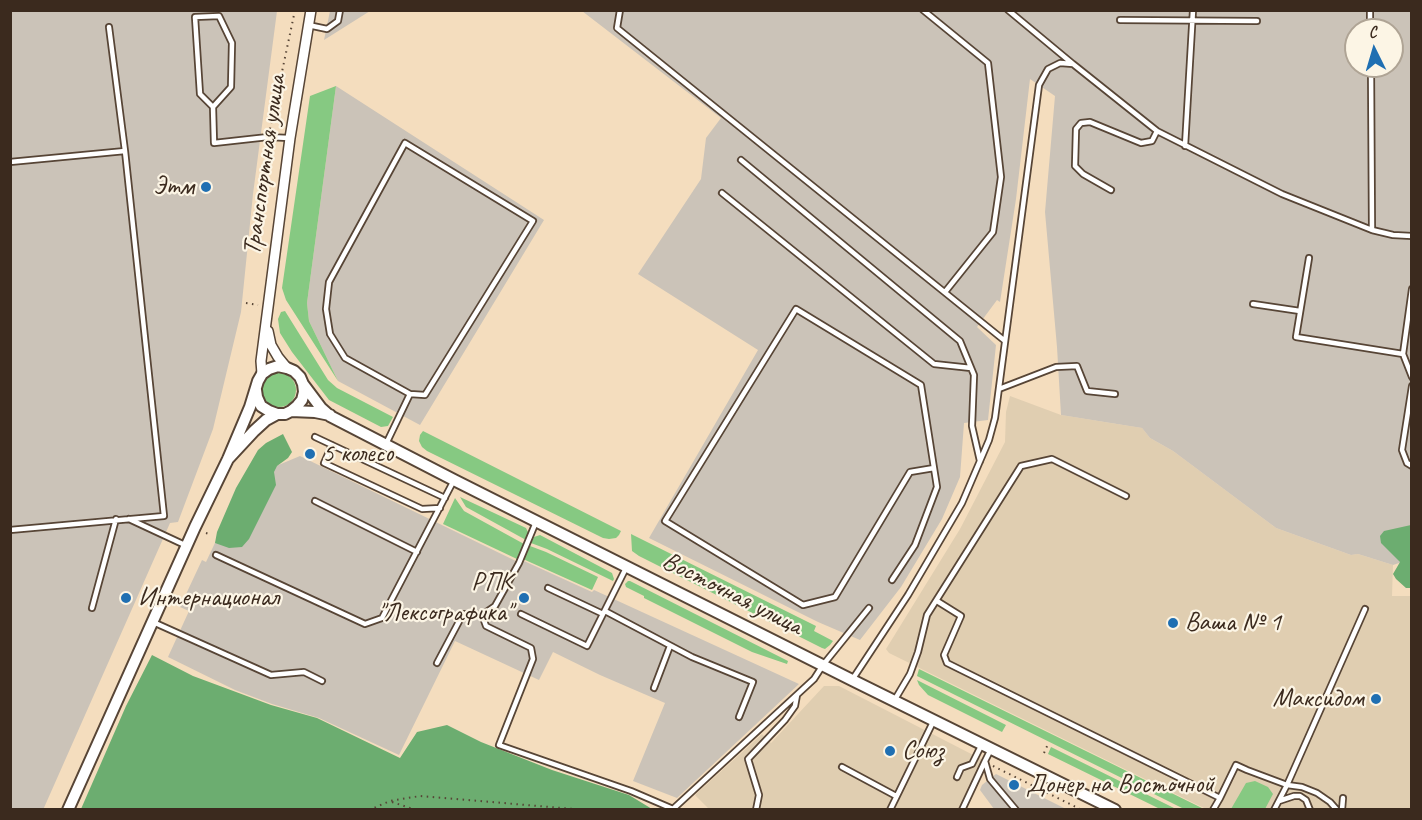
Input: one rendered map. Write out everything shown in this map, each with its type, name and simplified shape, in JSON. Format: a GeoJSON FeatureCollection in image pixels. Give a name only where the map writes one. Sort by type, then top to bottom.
{"type":"FeatureCollection","features":[{"type":"Feature","properties":{"kind":"street","name":"Транспортная улица"},"geometry":{"type":"LineString","coordinates":[[262,374],[261,361],[290,138],[311,10]]}},
{"type":"Feature","properties":{"kind":"street"},"geometry":{"type":"LineString","coordinates":[[266,325],[271,345],[287,368]]}},
{"type":"Feature","properties":{"kind":"street"},"geometry":{"type":"LineString","coordinates":[[68,810],[228,459],[250,407],[258,381],[269,369],[278,366],[287,368],[300,377],[304,392],[302,400],[291,411],[277,414],[261,406],[256,388]]}},
{"type":"Feature","properties":{"kind":"street","name":"Восточная улица"},"geometry":{"type":"LineString","coordinates":[[303,384],[330,416]]}},
{"type":"Feature","properties":{"kind":"street","name":"Восточная улица"},"geometry":{"type":"LineString","coordinates":[[291,411],[315,412],[330,416],[1115,810]]}},
{"type":"Feature","properties":{"kind":"street"},"geometry":{"type":"LineString","coordinates":[[228,459],[254,430],[277,414]]}},
{"type":"Feature","properties":{"kind":"lane"},"geometry":{"type":"LineString","coordinates":[[308,25],[327,28],[338,21],[340,10]]}},
{"type":"Feature","properties":{"kind":"lane"},"geometry":{"type":"LineString","coordinates":[[620,10],[617,28],[1005,341]]}},
{"type":"Feature","properties":{"kind":"lane"},"geometry":{"type":"LineString","coordinates":[[922,10],[988,63],[1001,177],[993,232],[945,292]]}},
{"type":"Feature","properties":{"kind":"lane"},"geometry":{"type":"LineString","coordinates":[[1008,10],[1157,131],[1282,194],[1372,230],[1393,235],[1412,236]]}},
{"type":"Feature","properties":{"kind":"lane"},"geometry":{"type":"LineString","coordinates":[[1185,146],[1193,10]]}},
{"type":"Feature","properties":{"kind":"lane"},"geometry":{"type":"LineString","coordinates":[[213,107],[231,87],[232,44],[219,16],[195,17],[200,94],[213,107],[214,144],[268,137],[290,138]]}},
{"type":"Feature","properties":{"kind":"lane"},"geometry":{"type":"LineString","coordinates":[[1120,20],[1257,21]]}},
{"type":"Feature","properties":{"kind":"lane"},"geometry":{"type":"LineString","coordinates":[[10,530],[164,516],[125,151],[109,27]]}},
{"type":"Feature","properties":{"kind":"lane"},"geometry":{"type":"LineString","coordinates":[[852,680],[908,595],[962,503],[989,440],[995,418],[1039,85],[1048,69],[1060,63],[1073,64]]}},
{"type":"Feature","properties":{"kind":"lane"},"geometry":{"type":"LineString","coordinates":[[1371,78],[1372,230]]}},
{"type":"Feature","properties":{"kind":"lane"},"geometry":{"type":"LineString","coordinates":[[1111,190],[1083,174],[1075,166],[1076,129],[1081,123],[1090,122],[1141,143],[1152,141],[1157,131]]}},
{"type":"Feature","properties":{"kind":"lane"},"geometry":{"type":"LineString","coordinates":[[405,142],[533,221],[425,395],[410,394],[345,358],[330,334],[326,309],[328,282],[405,142]]}},
{"type":"Feature","properties":{"kind":"lane"},"geometry":{"type":"LineString","coordinates":[[10,162],[125,151]]}},
{"type":"Feature","properties":{"kind":"lane"},"geometry":{"type":"LineString","coordinates":[[741,160],[960,341],[974,375],[972,426],[980,461]]}},
{"type":"Feature","properties":{"kind":"lane"},"geometry":{"type":"LineString","coordinates":[[722,193],[934,364],[971,368]]}},
{"type":"Feature","properties":{"kind":"lane"},"geometry":{"type":"LineString","coordinates":[[1309,258],[1296,337],[1403,354]]}},
{"type":"Feature","properties":{"kind":"lane"},"geometry":{"type":"LineString","coordinates":[[1412,289],[1403,354],[1412,377]]}},
{"type":"Feature","properties":{"kind":"lane"},"geometry":{"type":"LineString","coordinates":[[1253,304],[1300,311]]}},
{"type":"Feature","properties":{"kind":"lane"},"geometry":{"type":"LineString","coordinates":[[892,580],[915,545],[937,487],[921,385],[796,309],[665,521],[803,605],[835,597],[910,472],[934,468]]}},
{"type":"Feature","properties":{"kind":"lane"},"geometry":{"type":"LineString","coordinates":[[999,389],[1056,367],[1077,366],[1087,391],[1115,394]]}},
{"type":"Feature","properties":{"kind":"lane"},"geometry":{"type":"LineString","coordinates":[[1412,386],[1402,450],[1407,463],[1412,466]]}},
{"type":"Feature","properties":{"kind":"lane"},"geometry":{"type":"LineString","coordinates":[[386,444],[410,394]]}},
{"type":"Feature","properties":{"kind":"lane"},"geometry":{"type":"LineString","coordinates":[[315,437],[445,498]]}},
{"type":"Feature","properties":{"kind":"lane"},"geometry":{"type":"LineString","coordinates":[[332,445],[324,463],[422,509],[440,508]]}},
{"type":"Feature","properties":{"kind":"lane"},"geometry":{"type":"LineString","coordinates":[[894,701],[910,674],[927,615],[1022,466],[1052,459],[1126,496]]}},
{"type":"Feature","properties":{"kind":"lane"},"geometry":{"type":"LineString","coordinates":[[216,555],[365,624],[382,618],[454,480]]}},
{"type":"Feature","properties":{"kind":"lane"},"geometry":{"type":"LineString","coordinates":[[315,501],[417,552]]}},
{"type":"Feature","properties":{"kind":"lane"},"geometry":{"type":"LineString","coordinates":[[92,608],[116,519]]}},
{"type":"Feature","properties":{"kind":"lane"},"geometry":{"type":"LineString","coordinates":[[127,519],[187,546]]}},
{"type":"Feature","properties":{"kind":"lane"},"geometry":{"type":"LineString","coordinates":[[437,663],[463,614],[482,615],[495,606],[519,562],[537,521]]}},
{"type":"Feature","properties":{"kind":"lane"},"geometry":{"type":"LineString","coordinates":[[521,614],[587,646],[627,566]]}},
{"type":"Feature","properties":{"kind":"lane"},"geometry":{"type":"LineString","coordinates":[[548,588],[692,657],[753,682],[739,717]]}},
{"type":"Feature","properties":{"kind":"lane"},"geometry":{"type":"LineString","coordinates":[[937,601],[961,616],[944,656],[947,663],[1220,798]]}},
{"type":"Feature","properties":{"kind":"lane"},"geometry":{"type":"LineString","coordinates":[[482,615],[486,626],[531,648],[533,659],[499,745],[631,791],[673,809],[814,679],[870,608]]}},
{"type":"Feature","properties":{"kind":"lane"},"geometry":{"type":"LineString","coordinates":[[1274,810],[1365,609]]}},
{"type":"Feature","properties":{"kind":"lane"},"geometry":{"type":"LineString","coordinates":[[153,622],[271,675],[304,672],[322,681]]}},
{"type":"Feature","properties":{"kind":"lane"},"geometry":{"type":"LineString","coordinates":[[654,688],[670,646]]}},
{"type":"Feature","properties":{"kind":"lane"},"geometry":{"type":"LineString","coordinates":[[756,810],[759,795],[748,759],[785,720],[795,706],[797,695]]}},
{"type":"Feature","properties":{"kind":"lane"},"geometry":{"type":"LineString","coordinates":[[890,810],[933,720]]}},
{"type":"Feature","properties":{"kind":"lane"},"geometry":{"type":"LineString","coordinates":[[987,746],[986,762],[990,779],[1016,810]]}},
{"type":"Feature","properties":{"kind":"lane"},"geometry":{"type":"LineString","coordinates":[[957,777],[961,768],[972,764],[987,746]]}},
{"type":"Feature","properties":{"kind":"lane"},"geometry":{"type":"LineString","coordinates":[[962,810],[986,762]]}},
{"type":"Feature","properties":{"kind":"lane"},"geometry":{"type":"LineString","coordinates":[[1213,810],[1236,765],[1287,785],[1302,787],[1317,793],[1330,801],[1337,810]]}},
{"type":"Feature","properties":{"kind":"lane"},"geometry":{"type":"LineString","coordinates":[[842,767],[896,796]]}},
{"type":"Feature","properties":{"kind":"lane"},"geometry":{"type":"LineString","coordinates":[[1279,801],[1300,796],[1306,800],[1310,810]]}},
{"type":"Feature","properties":{"kind":"lane"},"geometry":{"type":"LineString","coordinates":[[1342,810],[1343,798]]}},
{"type":"Feature","properties":{"kind":"path"},"geometry":{"type":"LineString","coordinates":[[268,137],[295,10]]}},
{"type":"Feature","properties":{"kind":"path"},"geometry":{"type":"LineString","coordinates":[[246,303],[258,305]]}},
{"type":"Feature","properties":{"kind":"path"},"geometry":{"type":"LineString","coordinates":[[1044,753],[1048,744]]}},
{"type":"Feature","properties":{"kind":"path"},"geometry":{"type":"LineString","coordinates":[[986,762],[1082,810]]}},
{"type":"Feature","properties":{"kind":"path"},"geometry":{"type":"LineString","coordinates":[[369,810],[390,801],[420,796],[586,810]]}},
{"type":"Feature","properties":{"kind":"path"},"geometry":{"type":"LineString","coordinates":[[390,801],[416,810]]}},
{"type":"Feature","properties":{"kind":"shaded area"},"geometry":{"type":"Polygon","coordinates":[[[10,11],[277,11],[253,194],[241,312],[213,429],[178,522],[170,523],[43,810],[10,809],[10,11]]]}},
{"type":"Feature","properties":{"kind":"shaded area"},"geometry":{"type":"Polygon","coordinates":[[[330,11],[370,11],[324,40],[330,11]]]}},
{"type":"Feature","properties":{"kind":"shaded area"},"geometry":{"type":"Polygon","coordinates":[[[582,11],[1411,11],[1411,559],[1393,565],[1358,554],[1351,555],[1276,528],[1173,451],[1150,438],[1142,428],[1061,415],[1045,212],[1055,96],[1030,79],[1016,199],[1000,302],[997,300],[977,327],[996,345],[988,420],[964,423],[960,477],[942,519],[901,587],[860,640],[818,622],[649,538],[758,350],[638,274],[701,179],[706,138],[721,118],[582,11]]]}},
{"type":"Feature","properties":{"kind":"shaded area"},"geometry":{"type":"Polygon","coordinates":[[[336,86],[544,220],[420,425],[338,381],[309,321],[307,303],[336,86]]]}},
{"type":"Feature","properties":{"kind":"shaded area"},"geometry":{"type":"Polygon","coordinates":[[[1010,396],[1061,415],[1142,428],[1150,438],[1173,451],[1276,528],[1351,555],[1358,554],[1393,565],[1392,596],[1411,596],[1411,809],[1206,809],[889,653],[886,649],[960,529],[1005,442],[1006,412],[1010,396]]]}},
{"type":"Feature","properties":{"kind":"shaded area"},"geometry":{"type":"Polygon","coordinates":[[[300,456],[522,564],[524,561],[592,592],[594,590],[799,684],[677,798],[633,781],[665,703],[553,652],[539,680],[455,641],[399,755],[319,718],[235,690],[168,657],[189,611],[180,607],[202,560],[206,562],[245,479],[300,456]]]}},
{"type":"Feature","properties":{"kind":"shaded area"},"geometry":{"type":"Polygon","coordinates":[[[824,686],[839,686],[981,759],[959,809],[709,809],[695,795],[762,734],[771,743],[824,686]]]}},
{"type":"Feature","properties":{"kind":"shaded area"},"geometry":{"type":"Polygon","coordinates":[[[996,774],[1066,809],[994,809],[980,790],[982,785],[996,774]]]}},
{"type":"Feature","properties":{"kind":"green space"},"geometry":{"type":"Polygon","coordinates":[[[336,86],[307,303],[309,321],[338,381],[286,300],[282,288],[310,96],[336,86]]]}},
{"type":"Feature","properties":{"kind":"green space"},"geometry":{"type":"Polygon","coordinates":[[[285,311],[328,380],[337,388],[393,417],[388,426],[381,427],[329,400],[280,333],[278,319],[281,312],[285,311]]]}},
{"type":"Feature","properties":{"kind":"green space"},"geometry":{"type":"Polygon","coordinates":[[[279,373],[291,378],[296,390],[291,402],[279,407],[267,402],[262,390],[267,378],[279,373]]]}},
{"type":"Feature","properties":{"kind":"green space"},"geometry":{"type":"Polygon","coordinates":[[[423,431],[621,531],[619,535],[616,538],[603,538],[427,451],[419,441],[423,431]]]}},
{"type":"Feature","properties":{"kind":"green space"},"geometry":{"type":"Polygon","coordinates":[[[283,434],[292,452],[274,472],[276,485],[249,539],[242,547],[229,548],[215,543],[217,532],[236,488],[258,450],[283,434]]]}},
{"type":"Feature","properties":{"kind":"green space"},"geometry":{"type":"Polygon","coordinates":[[[460,497],[526,528],[529,534],[526,540],[466,507],[460,497]]]}},
{"type":"Feature","properties":{"kind":"green space"},"geometry":{"type":"Polygon","coordinates":[[[455,498],[464,511],[524,544],[517,559],[443,524],[455,498]]]}},
{"type":"Feature","properties":{"kind":"green space"},"geometry":{"type":"Polygon","coordinates":[[[1411,525],[1411,588],[1406,588],[1393,574],[1400,562],[1381,543],[1380,536],[1384,531],[1411,525]]]}},
{"type":"Feature","properties":{"kind":"green space"},"geometry":{"type":"Polygon","coordinates":[[[631,534],[816,626],[814,631],[833,641],[825,649],[822,648],[639,556],[632,551],[631,534]]]}},
{"type":"Feature","properties":{"kind":"green space"},"geometry":{"type":"Polygon","coordinates":[[[540,535],[612,573],[613,581],[531,543],[534,537],[540,535]]]}},
{"type":"Feature","properties":{"kind":"green space"},"geometry":{"type":"Polygon","coordinates":[[[530,546],[598,577],[592,590],[523,559],[530,546]]]}},
{"type":"Feature","properties":{"kind":"green space"},"geometry":{"type":"Polygon","coordinates":[[[628,581],[788,661],[787,664],[752,652],[644,598],[626,587],[625,584],[628,581]]]}},
{"type":"Feature","properties":{"kind":"green space"},"geometry":{"type":"Polygon","coordinates":[[[152,655],[193,676],[271,705],[317,718],[400,758],[417,732],[447,725],[481,742],[552,770],[629,795],[652,809],[81,809],[126,706],[152,655]]]}},
{"type":"Feature","properties":{"kind":"green space"},"geometry":{"type":"Polygon","coordinates":[[[919,669],[1204,809],[1184,809],[917,676],[919,669]]]}},
{"type":"Feature","properties":{"kind":"green space"},"geometry":{"type":"Polygon","coordinates":[[[917,680],[1006,725],[1002,732],[928,695],[917,680]]]}},
{"type":"Feature","properties":{"kind":"green space"},"geometry":{"type":"Polygon","coordinates":[[[1051,747],[1176,809],[1160,809],[1048,754],[1051,747]]]}},
{"type":"Feature","properties":{"kind":"green space"},"geometry":{"type":"Polygon","coordinates":[[[1255,781],[1268,787],[1273,794],[1265,809],[1231,809],[1246,783],[1255,781]]]}},
{"type":"Feature","properties":{"kind":"place","name":"Этм"},"geometry":{"type":"Point","coordinates":[206,187]}},
{"type":"Feature","properties":{"kind":"place","name":"5 колесо"},"geometry":{"type":"Point","coordinates":[310,454]}},
{"type":"Feature","properties":{"kind":"place","name":"Интернационал"},"geometry":{"type":"Point","coordinates":[126,598]}},
{"type":"Feature","properties":{"kind":"place","name":"РПК \"Лексографика\""},"geometry":{"type":"Point","coordinates":[524,598]}},
{"type":"Feature","properties":{"kind":"place","name":"Ваша № 1"},"geometry":{"type":"Point","coordinates":[1173,623]}},
{"type":"Feature","properties":{"kind":"place","name":"Максидом"},"geometry":{"type":"Point","coordinates":[1376,699]}},
{"type":"Feature","properties":{"kind":"place","name":"Союз"},"geometry":{"type":"Point","coordinates":[890,751]}},
{"type":"Feature","properties":{"kind":"place","name":"Донер на Восточной"},"geometry":{"type":"Point","coordinates":[1014,785]}}]}
